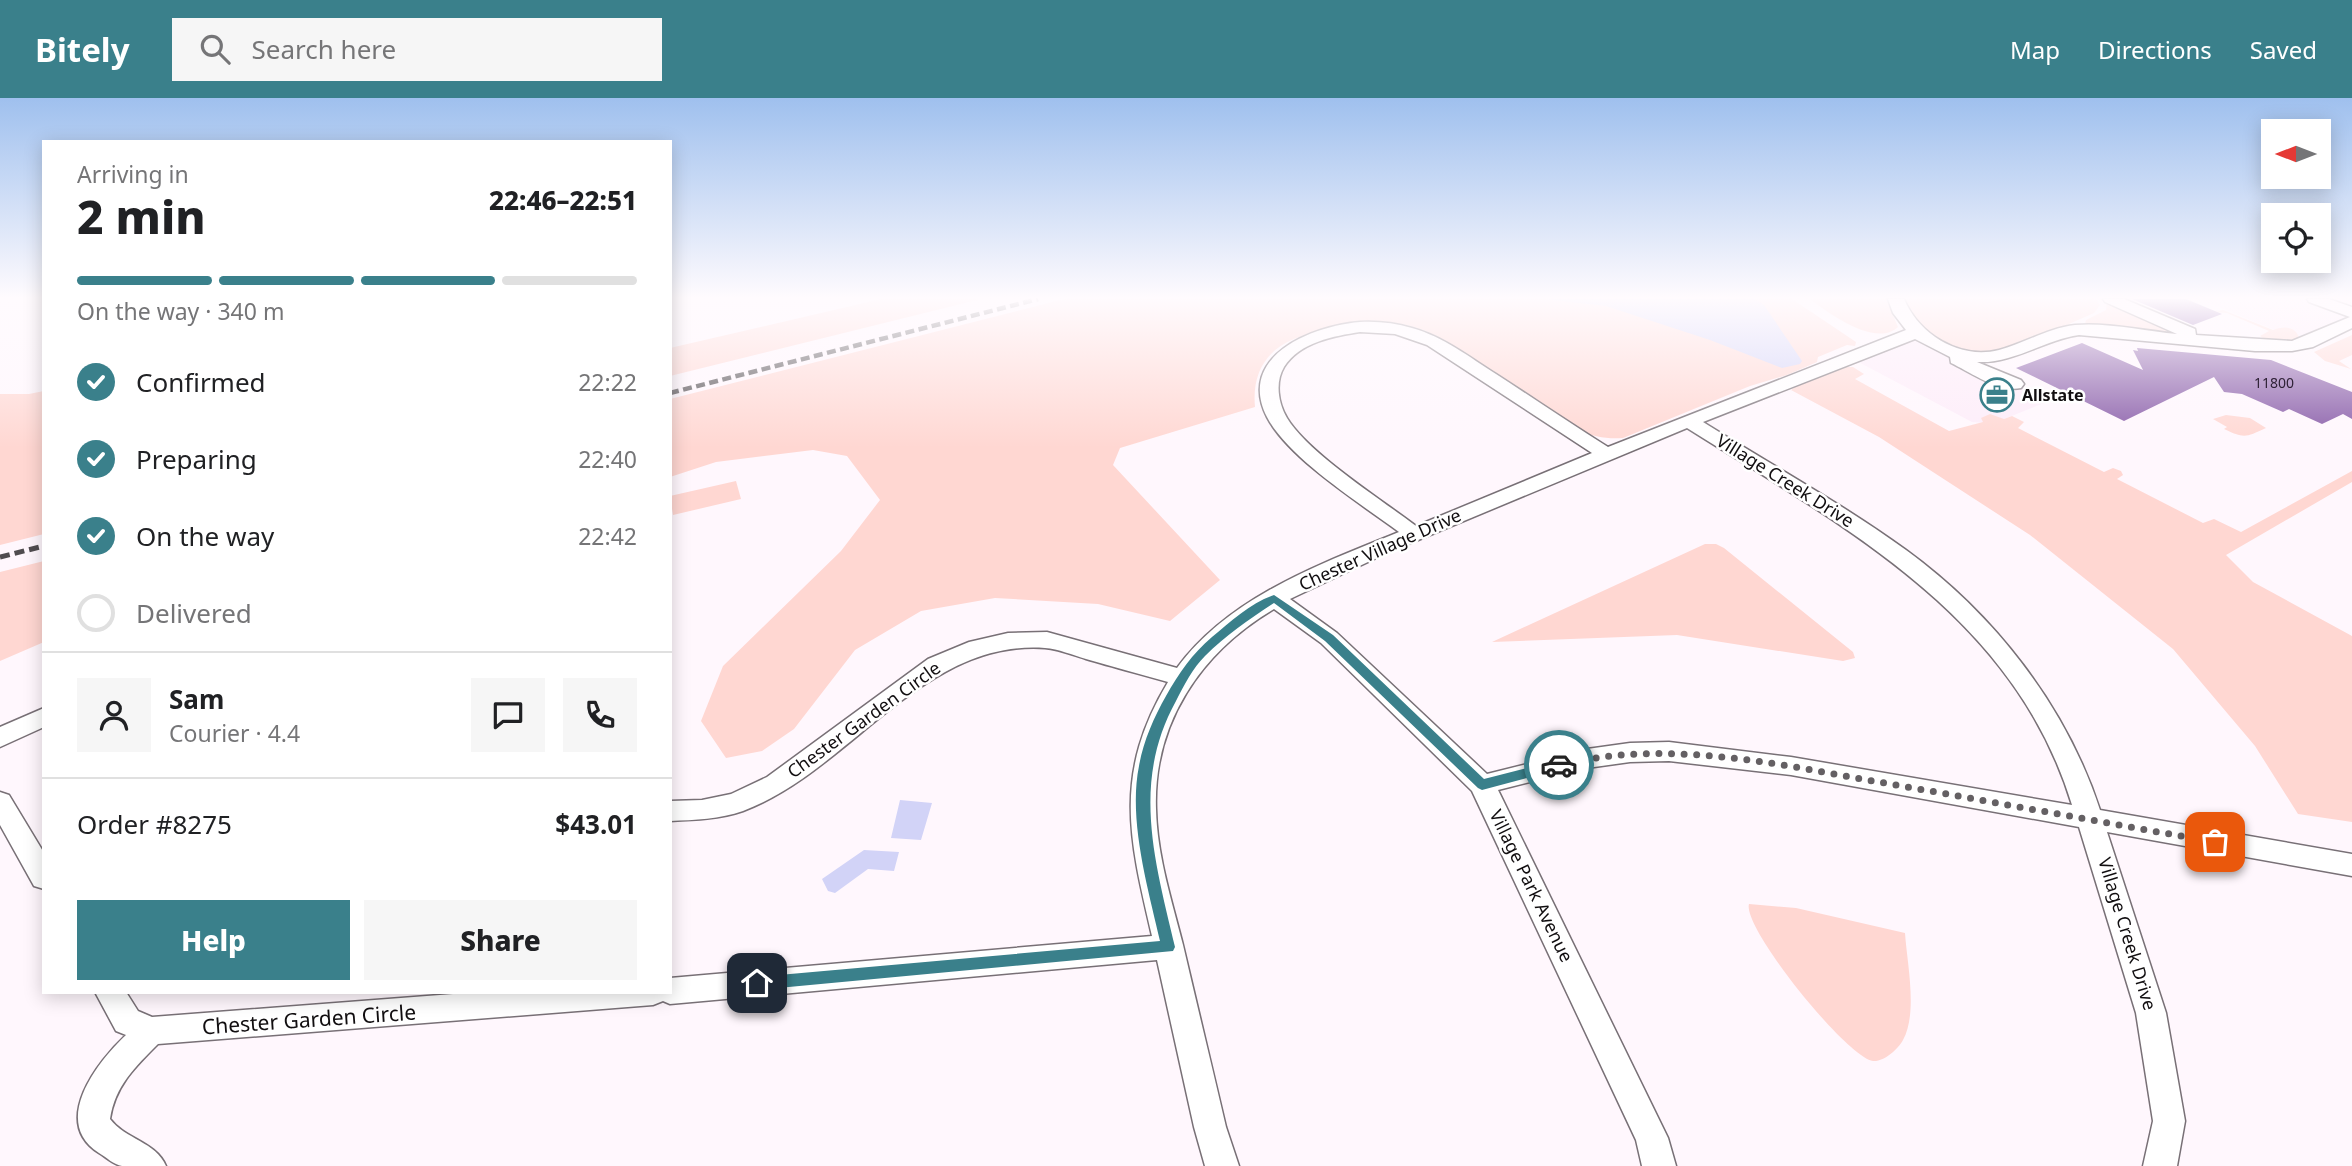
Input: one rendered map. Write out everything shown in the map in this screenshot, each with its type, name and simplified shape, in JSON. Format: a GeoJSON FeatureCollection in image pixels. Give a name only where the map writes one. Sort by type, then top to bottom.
{"type":"FeatureCollection","features":[{"type":"Feature","properties":{"kind":"street"},"geometry":{"type":"LineString","coordinates":[[1292,349],[1278,358],[1269,376],[1268,396],[1277,419],[1305,448],[1414,534]]}},
{"type":"Feature","properties":{"kind":"street"},"geometry":{"type":"LineString","coordinates":[[1445,349],[1607,455]]}},
{"type":"Feature","properties":{"kind":"street","name":"Chester Village Drive"},"geometry":{"type":"LineString","coordinates":[[1222,1166],[1210,1127],[1153,882],[1144,817],[1145,766],[1161,717],[1182,678],[1200,654],[1235,624],[1274,598],[1414,534],[1871,349]]}},
{"type":"Feature","properties":{"kind":"street"},"geometry":{"type":"LineString","coordinates":[[1943,349],[1958,360],[1998,379],[2015,383],[2001,373],[1998,355]]}},
{"type":"Feature","properties":{"kind":"street"},"geometry":{"type":"LineString","coordinates":[[1948,349],[1962,354],[1998,355],[2013,349]]}},
{"type":"Feature","properties":{"kind":"street","name":"Village Creek Drive"},"geometry":{"type":"LineString","coordinates":[[1690,422],[1899,555],[1954,602],[2000,652],[2042,710],[2074,770],[2151,1013],[2169,1121],[2160,1166]]}},
{"type":"Feature","properties":{"kind":"street","name":"Village Park Avenue"},"geometry":{"type":"LineString","coordinates":[[1274,598],[1329,638],[1482,785],[1652,1138],[1659,1166]]}},
{"type":"Feature","properties":{"kind":"street","name":"Chester Garden Circle"},"geometry":{"type":"LineString","coordinates":[[672,811],[702,810],[736,803],[776,784],[936,665],[969,650],[1008,641],[1047,640],[1182,678]]}},
{"type":"Feature","properties":{"kind":"street"},"geometry":{"type":"LineString","coordinates":[[0,738],[42,719]]}},
{"type":"Feature","properties":{"kind":"street"},"geometry":{"type":"LineString","coordinates":[[1482,785],[1591,757],[1650,751],[1700,753],[1791,766],[2352,865]]}},
{"type":"Feature","properties":{"kind":"street"},"geometry":{"type":"LineString","coordinates":[[0,802],[42,875]]}},
{"type":"Feature","properties":{"kind":"street"},"geometry":{"type":"LineString","coordinates":[[672,991],[1168,947]]}},
{"type":"Feature","properties":{"kind":"street"},"geometry":{"type":"LineString","coordinates":[[111,994],[127,1021],[151,1031],[121,1059],[106,1079],[96,1100],[93,1123],[104,1138],[149,1166]]}},
{"type":"Feature","properties":{"kind":"street","name":"Chester Garden Circle"},"geometry":{"type":"LineString","coordinates":[[151,1031],[627,994]]}},
{"type":"Feature","properties":{"kind":"shaded area"},"geometry":{"type":"Polygon","coordinates":[[[672,349],[780,349],[672,376],[672,349]]]}},
{"type":"Feature","properties":{"kind":"shaded area"},"geometry":{"type":"Polygon","coordinates":[[[868,349],[1277,349],[1258,375],[1255,407],[1120,448],[1113,465],[1220,580],[1170,621],[1098,604],[995,598],[921,611],[855,650],[794,729],[762,751],[726,758],[701,721],[723,666],[841,551],[880,500],[847,456],[813,450],[716,462],[672,476],[672,398],[868,349]]]}},
{"type":"Feature","properties":{"kind":"shaded area"},"geometry":{"type":"Polygon","coordinates":[[[1459,349],[1838,349],[1818,357],[1817,362],[1787,375],[1750,386],[1623,438],[1595,436],[1579,430],[1459,349]]]}},
{"type":"Feature","properties":{"kind":"shaded area"},"geometry":{"type":"Polygon","coordinates":[[[1871,349],[1949,349],[2049,401],[2004,419],[1987,423],[1972,422],[1849,357],[1871,349]]]}},
{"type":"Feature","properties":{"kind":"shaded area"},"geometry":{"type":"Polygon","coordinates":[[[1948,349],[2012,349],[1998,355],[1948,349]]]}},
{"type":"Feature","properties":{"kind":"shaded area"},"geometry":{"type":"Polygon","coordinates":[[[2321,349],[2352,349],[2352,355],[2339,361],[2351,369],[2325,361],[2314,352],[2321,349]]]}},
{"type":"Feature","properties":{"kind":"shaded area"},"geometry":{"type":"Polygon","coordinates":[[[1853,367],[1864,374],[1855,379],[1949,431],[1983,422],[1981,418],[1990,414],[2004,419],[2012,416],[2024,422],[2018,428],[2104,472],[2113,468],[2121,471],[2123,475],[2117,479],[2203,523],[2214,519],[2241,532],[2352,471],[2352,482],[2226,555],[2253,582],[2352,636],[2352,822],[2298,814],[2255,746],[2173,649],[2030,535],[1879,437],[1791,390],[1820,373],[1853,367]]]}},
{"type":"Feature","properties":{"kind":"shaded area"},"geometry":{"type":"Polygon","coordinates":[[[42,391],[42,534],[0,545],[0,394],[42,391]]]}},
{"type":"Feature","properties":{"kind":"shaded area"},"geometry":{"type":"Polygon","coordinates":[[[2226,415],[2250,418],[2266,428],[2249,435],[2237,434],[2224,429],[2227,427],[2213,419],[2226,415]]]}},
{"type":"Feature","properties":{"kind":"shaded area"},"geometry":{"type":"Polygon","coordinates":[[[736,481],[741,499],[673,515],[672,496],[736,481]]]}},
{"type":"Feature","properties":{"kind":"shaded area"},"geometry":{"type":"Polygon","coordinates":[[[1705,544],[1716,544],[1724,548],[1853,652],[1855,658],[1843,661],[1677,635],[1492,642],[1705,544]]]}},
{"type":"Feature","properties":{"kind":"shaded area"},"geometry":{"type":"Polygon","coordinates":[[[42,562],[42,643],[0,661],[0,572],[42,562]]]}},
{"type":"Feature","properties":{"kind":"shaded area"},"geometry":{"type":"Polygon","coordinates":[[[1749,904],[1796,908],[1905,933],[1910,1016],[1903,1040],[1894,1051],[1873,1061],[1841,1038],[1778,963],[1751,917],[1749,904]]]}},
{"type":"Feature","properties":{"kind":"water"},"geometry":{"type":"Polygon","coordinates":[[[1733,349],[1794,349],[1802,361],[1800,364],[1782,368],[1733,349]]]}},
{"type":"Feature","properties":{"kind":"water"},"geometry":{"type":"Polygon","coordinates":[[[900,800],[932,803],[921,840],[891,838],[900,800]]]}},
{"type":"Feature","properties":{"kind":"water"},"geometry":{"type":"Polygon","coordinates":[[[864,850],[899,852],[894,871],[868,869],[835,893],[828,891],[822,879],[864,850]]]}},
{"type":"Feature","properties":{"kind":"building"},"geometry":{"type":"Polygon","coordinates":[[[2067,349],[2095,349],[2143,370],[2133,350],[2146,349],[2271,360],[2352,392],[2352,419],[2343,414],[2322,424],[2289,409],[2283,412],[2242,394],[2224,392],[2214,377],[2124,421],[2016,368],[2067,349]]]}},
{"type":"Feature","properties":{"kind":"railway"},"geometry":{"type":"LineString","coordinates":[[672,392],[843,349]]}},
{"type":"Feature","properties":{"kind":"railway"},"geometry":{"type":"LineString","coordinates":[[0,557],[42,546]]}},
{"type":"Feature","properties":{"kind":"way so far"},"geometry":{"type":"LineString","coordinates":[[1559,765],[1591,757],[1650,751],[1700,753],[1791,766],[2215,842]]}},
{"type":"Feature","properties":{"kind":"place","name":"Allstate"},"geometry":{"type":"Point","coordinates":[1997,395]}},
{"type":"Feature","properties":{"kind":"route"},"geometry":{"type":"LineString","coordinates":[[757,983],[1168,947],[1153,882],[1144,817],[1145,766],[1161,717],[1182,678],[1200,654],[1235,624],[1274,598],[1329,638],[1482,785],[1559,765]]}}]}
